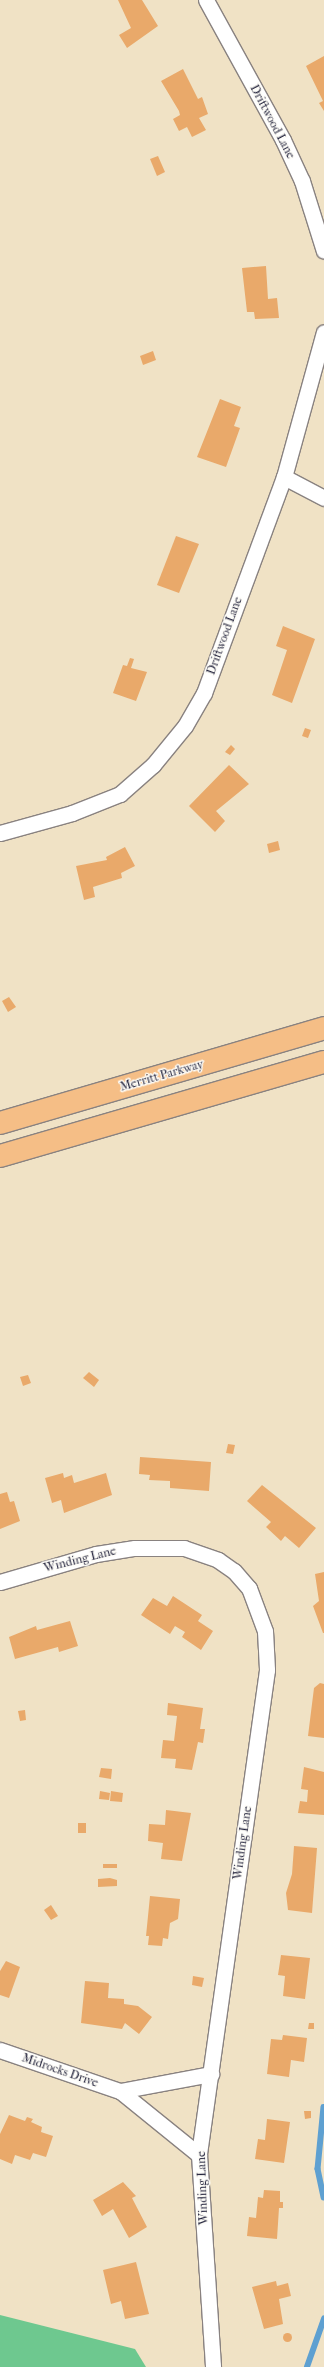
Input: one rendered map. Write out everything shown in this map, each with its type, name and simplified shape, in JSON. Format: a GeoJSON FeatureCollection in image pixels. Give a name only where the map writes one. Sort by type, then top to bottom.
{"type":"FeatureCollection","features":[{"type":"Feature","properties":{"kind":"highway","name":"Merritt Parkway"},"geometry":{"type":"LineString","coordinates":[[0,1123],[324,1028]]}},
{"type":"Feature","properties":{"kind":"highway"},"geometry":{"type":"LineString","coordinates":[[0,1156],[324,1062]]}},
{"type":"Feature","properties":{"kind":"street","name":"Driftwood Lane"},"geometry":{"type":"LineString","coordinates":[[206,0],[283,140],[302,181],[324,250]]}},
{"type":"Feature","properties":{"kind":"street","name":"Driftwood Lane"},"geometry":{"type":"LineString","coordinates":[[0,833],[72,813],[120,794],[136,783],[170,746],[204,693],[284,477],[324,332]]}},
{"type":"Feature","properties":{"kind":"street"},"geometry":{"type":"LineString","coordinates":[[284,477],[324,498]]}},
{"type":"Feature","properties":{"kind":"street","name":"Winding Lane"},"geometry":{"type":"LineString","coordinates":[[0,1582],[96,1554],[149,1547],[184,1548],[218,1560],[234,1571],[249,1588],[259,1609],[265,1631],[267,1670],[200,2156],[212,2367]]}},
{"type":"Feature","properties":{"kind":"street","name":"Midrocks Drive"},"geometry":{"type":"LineString","coordinates":[[0,2050],[120,2091],[200,2156]]}},
{"type":"Feature","properties":{"kind":"street","name":"Midrocks Drive"},"geometry":{"type":"LineString","coordinates":[[120,2091],[211,2074]]}},
{"type":"Feature","properties":{"kind":"green space"},"geometry":{"type":"Polygon","coordinates":[[[0,2315],[135,2349],[146,2367],[0,2367],[0,2315]]]}},
{"type":"Feature","properties":{"kind":"building"},"geometry":{"type":"Polygon","coordinates":[[[118,0],[142,0],[158,26],[127,48],[119,35],[131,28],[118,0]]]}},
{"type":"Feature","properties":{"kind":"building"},"geometry":{"type":"Polygon","coordinates":[[[324,56],[324,111],[319,103],[323,101],[306,66],[324,56]]]}},
{"type":"Feature","properties":{"kind":"building"},"geometry":{"type":"Polygon","coordinates":[[[183,69],[198,99],[202,97],[208,114],[199,118],[206,130],[192,137],[187,127],[179,131],[173,119],[180,115],[179,111],[161,81],[183,69]]]}},
{"type":"Feature","properties":{"kind":"building"},"geometry":{"type":"Polygon","coordinates":[[[158,156],[165,172],[157,176],[150,159],[158,156]]]}},
{"type":"Feature","properties":{"kind":"building"},"geometry":{"type":"Polygon","coordinates":[[[266,266],[268,299],[277,298],[279,318],[255,319],[254,312],[247,312],[242,268],[266,266]]]}},
{"type":"Feature","properties":{"kind":"building"},"geometry":{"type":"Polygon","coordinates":[[[153,351],[156,360],[143,365],[140,356],[153,351]]]}},
{"type":"Feature","properties":{"kind":"building"},"geometry":{"type":"Polygon","coordinates":[[[220,399],[241,407],[234,426],[240,428],[226,467],[197,457],[220,399]]]}},
{"type":"Feature","properties":{"kind":"building"},"geometry":{"type":"Polygon","coordinates":[[[176,536],[199,544],[179,593],[157,585],[176,536]]]}},
{"type":"Feature","properties":{"kind":"building"},"geometry":{"type":"Polygon","coordinates":[[[283,626],[315,639],[292,703],[272,695],[287,650],[276,646],[283,626]]]}},
{"type":"Feature","properties":{"kind":"building"},"geometry":{"type":"Polygon","coordinates":[[[130,658],[134,659],[131,668],[147,672],[136,701],[113,693],[123,665],[127,666],[130,658]]]}},
{"type":"Feature","properties":{"kind":"building"},"geometry":{"type":"Polygon","coordinates":[[[305,728],[311,730],[308,738],[302,736],[305,728]]]}},
{"type":"Feature","properties":{"kind":"building"},"geometry":{"type":"Polygon","coordinates":[[[231,745],[235,749],[230,755],[225,752],[231,745]]]}},
{"type":"Feature","properties":{"kind":"building"},"geometry":{"type":"Polygon","coordinates":[[[229,765],[249,784],[216,811],[225,821],[215,832],[189,806],[229,765]]]}},
{"type":"Feature","properties":{"kind":"building"},"geometry":{"type":"Polygon","coordinates":[[[278,841],[280,850],[269,853],[267,844],[278,841]]]}},
{"type":"Feature","properties":{"kind":"building"},"geometry":{"type":"Polygon","coordinates":[[[125,847],[135,866],[121,873],[122,878],[93,887],[95,897],[84,900],[76,866],[107,860],[106,857],[125,847]]]}},
{"type":"Feature","properties":{"kind":"building"},"geometry":{"type":"Polygon","coordinates":[[[9,997],[16,1007],[8,1012],[2,1001],[9,997]]]}},
{"type":"Feature","properties":{"kind":"building"},"geometry":{"type":"Polygon","coordinates":[[[89,1372],[99,1380],[94,1387],[83,1378],[89,1372]]]}},
{"type":"Feature","properties":{"kind":"building"},"geometry":{"type":"Polygon","coordinates":[[[28,1375],[31,1383],[23,1386],[20,1377],[28,1375]]]}},
{"type":"Feature","properties":{"kind":"building"},"geometry":{"type":"Polygon","coordinates":[[[228,1444],[235,1445],[233,1454],[226,1453],[228,1444]]]}},
{"type":"Feature","properties":{"kind":"building"},"geometry":{"type":"Polygon","coordinates":[[[140,1457],[211,1462],[209,1491],[170,1488],[170,1481],[149,1480],[150,1475],[139,1474],[140,1457]]]}},
{"type":"Feature","properties":{"kind":"building"},"geometry":{"type":"Polygon","coordinates":[[[63,1473],[64,1478],[72,1475],[74,1483],[106,1473],[112,1495],[64,1513],[61,1500],[52,1503],[45,1478],[63,1473]]]}},
{"type":"Feature","properties":{"kind":"building"},"geometry":{"type":"Polygon","coordinates":[[[262,1485],[316,1528],[299,1548],[285,1536],[281,1541],[266,1527],[271,1522],[247,1501],[262,1485]]]}},
{"type":"Feature","properties":{"kind":"building"},"geometry":{"type":"Polygon","coordinates":[[[7,1492],[10,1502],[14,1501],[20,1521],[0,1529],[0,1494],[7,1492]]]}},
{"type":"Feature","properties":{"kind":"building"},"geometry":{"type":"Polygon","coordinates":[[[324,1572],[323,1633],[313,1606],[319,1601],[315,1574],[324,1572]]]}},
{"type":"Feature","properties":{"kind":"building"},"geometry":{"type":"Polygon","coordinates":[[[173,1596],[202,1615],[198,1621],[213,1631],[201,1650],[182,1637],[185,1632],[175,1626],[170,1634],[141,1615],[153,1598],[167,1606],[173,1596]]]}},
{"type":"Feature","properties":{"kind":"building"},"geometry":{"type":"Polygon","coordinates":[[[70,1621],[78,1646],[59,1652],[58,1647],[15,1659],[9,1637],[36,1626],[37,1630],[70,1621]]]}},
{"type":"Feature","properties":{"kind":"building"},"geometry":{"type":"Polygon","coordinates":[[[320,1683],[324,1684],[324,1738],[308,1736],[314,1688],[320,1683]]]}},
{"type":"Feature","properties":{"kind":"building"},"geometry":{"type":"Polygon","coordinates":[[[168,1703],[203,1708],[200,1729],[205,1729],[203,1743],[198,1742],[192,1770],[175,1768],[176,1759],[161,1758],[163,1740],[174,1741],[177,1716],[167,1715],[168,1703]]]}},
{"type":"Feature","properties":{"kind":"building"},"geometry":{"type":"Polygon","coordinates":[[[25,1710],[26,1720],[20,1721],[18,1711],[25,1710]]]}},
{"type":"Feature","properties":{"kind":"building"},"geometry":{"type":"Polygon","coordinates":[[[304,1767],[324,1772],[324,1815],[298,1813],[300,1801],[307,1802],[308,1790],[301,1789],[304,1767]]]}},
{"type":"Feature","properties":{"kind":"building"},"geometry":{"type":"Polygon","coordinates":[[[101,1768],[112,1769],[111,1779],[99,1777],[101,1768]]]}},
{"type":"Feature","properties":{"kind":"building"},"geometry":{"type":"Polygon","coordinates":[[[100,1791],[110,1793],[109,1800],[99,1799],[100,1791]]]}},
{"type":"Feature","properties":{"kind":"building"},"geometry":{"type":"Polygon","coordinates":[[[111,1791],[123,1793],[122,1802],[110,1801],[111,1791]]]}},
{"type":"Feature","properties":{"kind":"building"},"geometry":{"type":"Polygon","coordinates":[[[166,1810],[191,1813],[182,1861],[161,1859],[163,1843],[148,1841],[149,1824],[165,1825],[166,1810]]]}},
{"type":"Feature","properties":{"kind":"building"},"geometry":{"type":"Polygon","coordinates":[[[78,1823],[86,1823],[86,1833],[78,1833],[78,1823]]]}},
{"type":"Feature","properties":{"kind":"building"},"geometry":{"type":"Polygon","coordinates":[[[294,1846],[317,1848],[312,1913],[288,1910],[286,1893],[292,1874],[294,1846]]]}},
{"type":"Feature","properties":{"kind":"building"},"geometry":{"type":"Polygon","coordinates":[[[103,1864],[117,1864],[117,1868],[103,1868],[103,1864]]]}},
{"type":"Feature","properties":{"kind":"building"},"geometry":{"type":"Polygon","coordinates":[[[110,1878],[117,1880],[117,1886],[98,1887],[98,1879],[110,1878]]]}},
{"type":"Feature","properties":{"kind":"building"},"geometry":{"type":"Polygon","coordinates":[[[150,1896],[180,1899],[178,1919],[170,1923],[168,1939],[163,1938],[162,1946],[148,1945],[149,1936],[146,1936],[150,1896]]]}},
{"type":"Feature","properties":{"kind":"building"},"geometry":{"type":"Polygon","coordinates":[[[51,1905],[58,1916],[51,1920],[44,1910],[51,1905]]]}},
{"type":"Feature","properties":{"kind":"building"},"geometry":{"type":"Polygon","coordinates":[[[281,1955],[310,1958],[305,1999],[283,1996],[285,1976],[278,1975],[281,1955]]]}},
{"type":"Feature","properties":{"kind":"building"},"geometry":{"type":"Polygon","coordinates":[[[6,1961],[20,1967],[9,1998],[0,1995],[0,1971],[6,1961]]]}},
{"type":"Feature","properties":{"kind":"building"},"geometry":{"type":"Polygon","coordinates":[[[193,1976],[204,1978],[202,1987],[192,1985],[193,1976]]]}},
{"type":"Feature","properties":{"kind":"building"},"geometry":{"type":"Polygon","coordinates":[[[85,1981],[109,1983],[108,1998],[124,1999],[124,2004],[138,2006],[152,2017],[139,2034],[125,2023],[122,2029],[81,2023],[85,1981]]]}},
{"type":"Feature","properties":{"kind":"building"},"geometry":{"type":"Polygon","coordinates":[[[309,2023],[314,2023],[314,2029],[308,2029],[309,2023]]]}},
{"type":"Feature","properties":{"kind":"building"},"geometry":{"type":"Polygon","coordinates":[[[283,2035],[307,2038],[304,2062],[291,2060],[289,2077],[267,2074],[271,2039],[282,2040],[283,2035]]]}},
{"type":"Feature","properties":{"kind":"building"},"geometry":{"type":"Polygon","coordinates":[[[304,2111],[311,2111],[311,2118],[305,2119],[304,2111]]]}},
{"type":"Feature","properties":{"kind":"building"},"geometry":{"type":"Polygon","coordinates":[[[9,2115],[25,2121],[27,2117],[33,2119],[31,2122],[42,2127],[41,2132],[53,2136],[46,2157],[33,2153],[30,2160],[15,2155],[12,2164],[0,2159],[0,2134],[9,2115]]]}},
{"type":"Feature","properties":{"kind":"building"},"geometry":{"type":"Polygon","coordinates":[[[267,2119],[290,2122],[284,2163],[255,2159],[258,2139],[265,2140],[267,2119]]]}},
{"type":"Feature","properties":{"kind":"building"},"geometry":{"type":"Polygon","coordinates":[[[123,2182],[136,2196],[132,2198],[147,2227],[129,2238],[113,2209],[102,2216],[93,2200],[123,2182]]]}},
{"type":"Feature","properties":{"kind":"building"},"geometry":{"type":"Polygon","coordinates":[[[264,2190],[280,2191],[280,2202],[283,2202],[283,2208],[279,2208],[277,2239],[247,2236],[249,2217],[256,2218],[258,2197],[263,2198],[264,2190]]]}},
{"type":"Feature","properties":{"kind":"building"},"geometry":{"type":"Polygon","coordinates":[[[136,2262],[149,2314],[125,2319],[121,2301],[111,2304],[103,2270],[136,2262]]]}},
{"type":"Feature","properties":{"kind":"building"},"geometry":{"type":"Polygon","coordinates":[[[276,2281],[277,2286],[288,2283],[291,2296],[279,2299],[283,2324],[264,2329],[252,2287],[276,2281]]]}},
{"type":"Feature","properties":{"kind":"building"},"geometry":{"type":"Polygon","coordinates":[[[285,2333],[289,2333],[291,2337],[289,2341],[285,2341],[283,2339],[283,2335],[285,2333]]]}},
{"type":"Feature","properties":{"kind":"waterway"},"geometry":{"type":"LineString","coordinates":[[324,2107],[318,2169],[324,2197]]}},
{"type":"Feature","properties":{"kind":"waterway"},"geometry":{"type":"LineString","coordinates":[[307,2367],[324,2319]]}}]}
